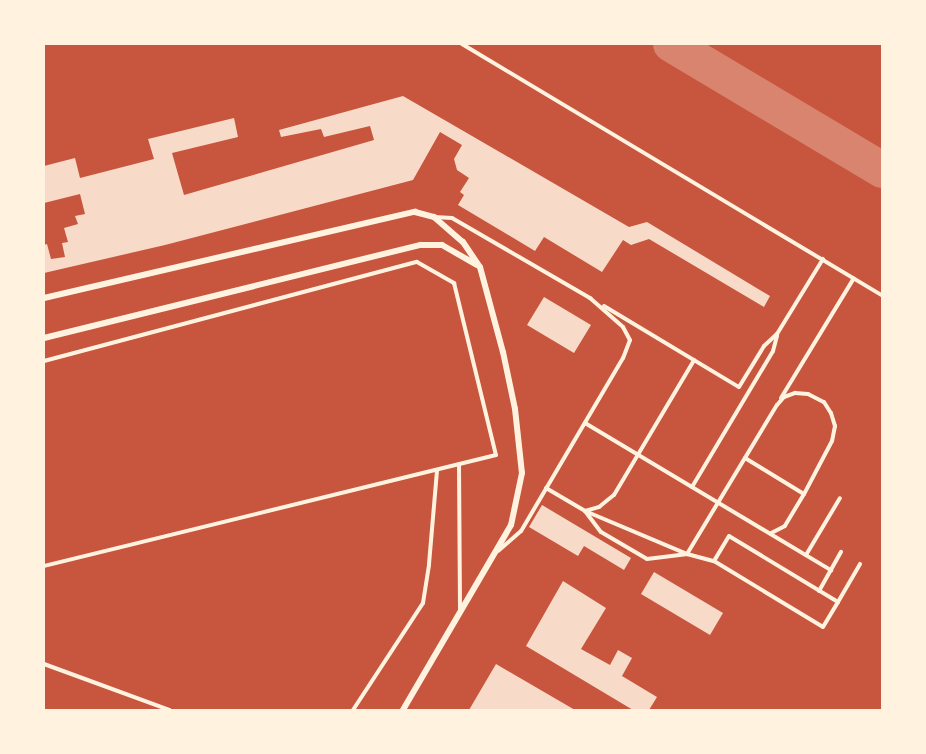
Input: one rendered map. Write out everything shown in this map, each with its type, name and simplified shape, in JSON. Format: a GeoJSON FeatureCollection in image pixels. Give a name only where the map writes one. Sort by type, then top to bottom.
{"type":"FeatureCollection","features":[{"type":"Feature","properties":{"kind":"street"},"geometry":{"type":"LineString","coordinates":[[44,298],[415,212],[434,217],[463,242],[480,267],[515,409],[522,473],[511,525],[403,711]]}},
{"type":"Feature","properties":{"kind":"street"},"geometry":{"type":"LineString","coordinates":[[44,338],[421,245],[442,245],[480,267]]}},
{"type":"Feature","properties":{"kind":"lane"},"geometry":{"type":"LineString","coordinates":[[462,44],[882,295]]}},
{"type":"Feature","properties":{"kind":"lane"},"geometry":{"type":"LineString","coordinates":[[434,217],[452,218],[739,387],[764,346],[777,334],[823,259]]}},
{"type":"Feature","properties":{"kind":"lane"},"geometry":{"type":"LineString","coordinates":[[44,362],[417,262],[454,283],[496,455],[44,567]]}},
{"type":"Feature","properties":{"kind":"lane"},"geometry":{"type":"LineString","coordinates":[[687,554],[854,278]]}},
{"type":"Feature","properties":{"kind":"lane"},"geometry":{"type":"LineString","coordinates":[[492,556],[521,531],[623,358],[630,340],[623,327],[590,298]]}},
{"type":"Feature","properties":{"kind":"lane"},"geometry":{"type":"LineString","coordinates":[[692,487],[773,351],[777,334]]}},
{"type":"Feature","properties":{"kind":"lane"},"geometry":{"type":"LineString","coordinates":[[585,511],[599,507],[614,495],[694,360]]}},
{"type":"Feature","properties":{"kind":"lane"},"geometry":{"type":"LineString","coordinates":[[770,534],[785,526],[804,494],[832,441],[834,426],[831,413],[824,402],[808,394],[795,393],[784,397],[777,405]]}},
{"type":"Feature","properties":{"kind":"lane"},"geometry":{"type":"LineString","coordinates":[[585,423],[831,570]]}},
{"type":"Feature","properties":{"kind":"lane"},"geometry":{"type":"LineString","coordinates":[[745,458],[804,494]]}},
{"type":"Feature","properties":{"kind":"lane"},"geometry":{"type":"LineString","coordinates":[[459,464],[460,612]]}},
{"type":"Feature","properties":{"kind":"lane"},"geometry":{"type":"LineString","coordinates":[[354,711],[423,603],[429,564],[437,470]]}},
{"type":"Feature","properties":{"kind":"lane"},"geometry":{"type":"LineString","coordinates":[[546,488],[585,511],[687,554],[714,561],[823,627],[861,564]]}},
{"type":"Feature","properties":{"kind":"lane"},"geometry":{"type":"LineString","coordinates":[[806,555],[840,498]]}},
{"type":"Feature","properties":{"kind":"lane"},"geometry":{"type":"LineString","coordinates":[[585,511],[601,532],[647,559],[687,554]]}},
{"type":"Feature","properties":{"kind":"lane"},"geometry":{"type":"LineString","coordinates":[[714,561],[729,536],[838,602]]}},
{"type":"Feature","properties":{"kind":"lane"},"geometry":{"type":"LineString","coordinates":[[819,591],[841,552]]}},
{"type":"Feature","properties":{"kind":"lane"},"geometry":{"type":"LineString","coordinates":[[44,664],[170,711]]}},
{"type":"Feature","properties":{"kind":"building"},"geometry":{"type":"Polygon","coordinates":[[[403,96],[629,227],[647,222],[770,296],[764,307],[649,239],[631,245],[623,240],[602,272],[544,237],[535,251],[458,205],[464,195],[460,192],[469,178],[457,170],[454,159],[462,145],[440,132],[413,180],[165,245],[44,273],[44,245],[47,244],[51,259],[65,257],[62,243],[68,242],[64,228],[78,224],[75,216],[85,214],[80,194],[44,203],[44,166],[75,158],[80,178],[154,159],[148,139],[234,118],[238,137],[172,153],[184,195],[374,140],[370,126],[324,137],[321,129],[281,137],[279,130],[403,96]]]}},
{"type":"Feature","properties":{"kind":"building"},"geometry":{"type":"Polygon","coordinates":[[[544,297],[591,325],[574,353],[527,325],[544,297]]]}},
{"type":"Feature","properties":{"kind":"building"},"geometry":{"type":"Polygon","coordinates":[[[542,505],[631,558],[624,570],[584,546],[578,556],[529,527],[542,505]]]}},
{"type":"Feature","properties":{"kind":"building"},"geometry":{"type":"Polygon","coordinates":[[[654,572],[723,613],[710,635],[641,594],[654,572]]]}},
{"type":"Feature","properties":{"kind":"building"},"geometry":{"type":"Polygon","coordinates":[[[563,581],[606,608],[581,649],[610,665],[618,650],[632,658],[622,676],[657,697],[649,710],[633,710],[526,646],[563,581]]]}},
{"type":"Feature","properties":{"kind":"building"},"geometry":{"type":"Polygon","coordinates":[[[496,664],[575,710],[469,710],[496,664]]]}},
{"type":"Feature","properties":{"kind":"taxiway"},"geometry":{"type":"LineString","coordinates":[[671,44],[882,170]]}}]}
